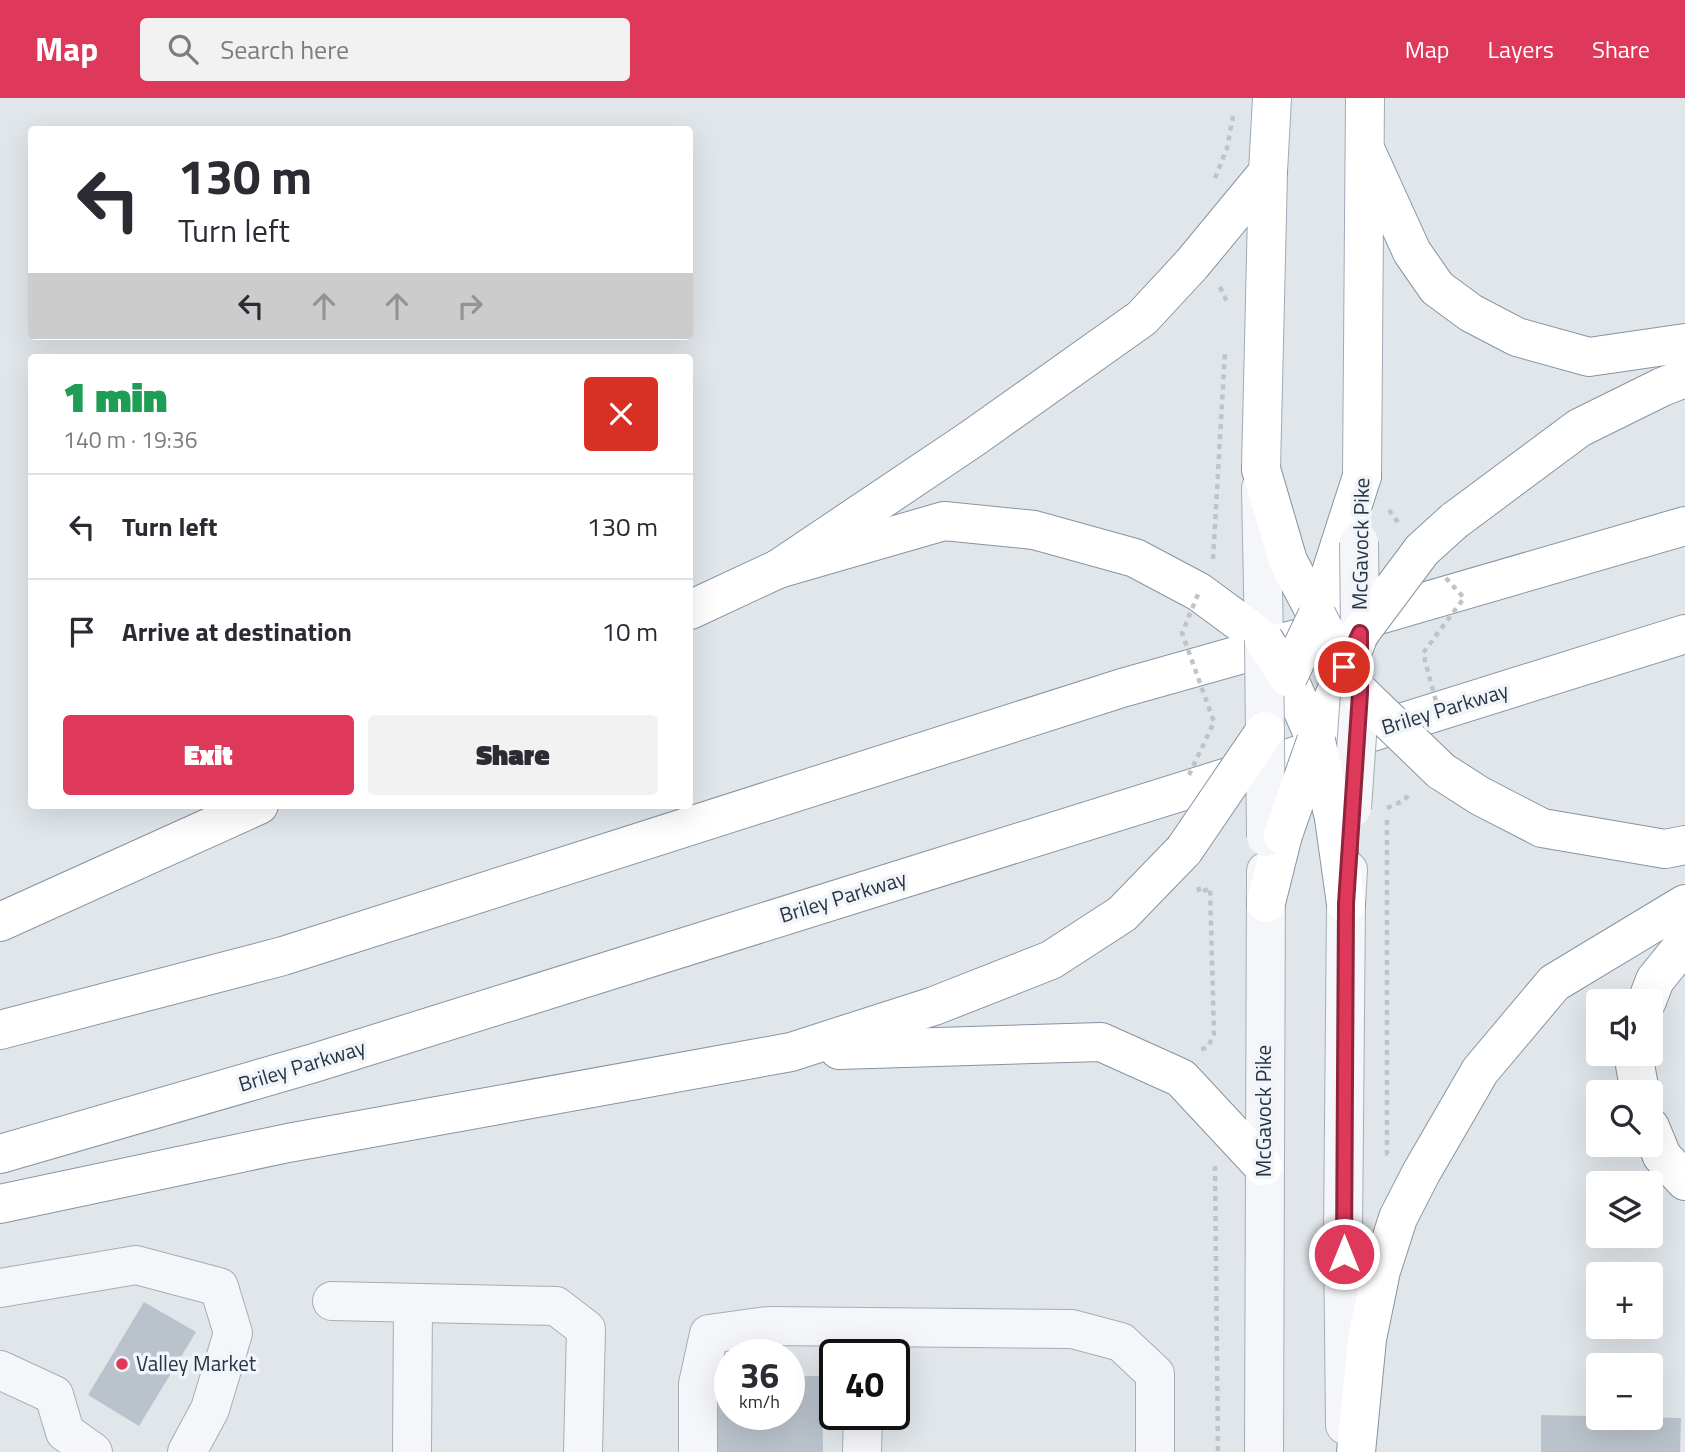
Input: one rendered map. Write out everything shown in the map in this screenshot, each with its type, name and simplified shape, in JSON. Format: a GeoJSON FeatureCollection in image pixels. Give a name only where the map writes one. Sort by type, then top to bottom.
{"type":"FeatureCollection","features":[{"type":"Feature","properties":{"kind":"main road"},"geometry":{"type":"LineString","coordinates":[[1272,98],[1261,469],[1275,566],[1317,616],[1352,680],[1426,773],[1480,796],[1542,828],[1665,849],[1685,845]]}},
{"type":"Feature","properties":{"kind":"main road","name":"McGavock Pike"},"geometry":{"type":"LineString","coordinates":[[1363,476],[1366,151],[1364,98]]}},
{"type":"Feature","properties":{"kind":"main road"},"geometry":{"type":"LineString","coordinates":[[1366,151],[1412,252],[1437,288],[1471,313],[1517,337],[1589,358],[1685,343]]}},
{"type":"Feature","properties":{"kind":"main road"},"geometry":{"type":"LineString","coordinates":[[778,569],[973,438],[1142,318],[1192,264],[1268,172]]}},
{"type":"Feature","properties":{"kind":"main road"},"geometry":{"type":"LineString","coordinates":[[1360,633],[1422,550],[1454,521],[1579,428],[1685,378]]}},
{"type":"Feature","properties":{"kind":"main road"},"geometry":{"type":"LineString","coordinates":[[693,609],[778,569],[944,521],[1034,530],[1205,579],[1264,640],[1288,677],[1316,741],[1343,813],[1346,904]]}},
{"type":"Feature","properties":{"kind":"main road"},"geometry":{"type":"LineString","coordinates":[[0,1030],[283,956],[1122,688],[1685,526]]}},
{"type":"Feature","properties":{"kind":"main road"},"geometry":{"type":"LineString","coordinates":[[0,1204],[288,1143],[791,1052],[934,1006],[1051,960],[1122,914],[1184,850],[1265,731],[1350,544]]}},
{"type":"Feature","properties":{"kind":"main road","name":"Briley Parkway"},"geometry":{"type":"LineString","coordinates":[[0,1154],[314,1063],[1685,634]]}},
{"type":"Feature","properties":{"kind":"main road"},"geometry":{"type":"LineString","coordinates":[[1266,903],[1274,836],[1316,741],[1352,680]]}},
{"type":"Feature","properties":{"kind":"main road"},"geometry":{"type":"LineString","coordinates":[[0,922],[250,809]]}},
{"type":"Feature","properties":{"kind":"main road"},"geometry":{"type":"LineString","coordinates":[[1356,1452],[1367,1339],[1381,1271],[1398,1218],[1480,1071],[1554,983],[1685,904]]}},
{"type":"Feature","properties":{"kind":"main road"},"geometry":{"type":"LineString","coordinates":[[1652,989],[1655,980],[1685,943]]}},
{"type":"Feature","properties":{"kind":"main road"},"geometry":{"type":"LineString","coordinates":[[791,1052],[1101,1042],[1181,1079],[1264,1166]]}},
{"type":"Feature","properties":{"kind":"main road"},"geometry":{"type":"LineString","coordinates":[[1663,1157],[1685,1181]]}},
{"type":"Feature","properties":{"kind":"street","name":"McGavock Pike"},"geometry":{"type":"LineString","coordinates":[[1343,813],[1352,680],[1360,633],[1350,544],[1363,476]]}},
{"type":"Feature","properties":{"kind":"street"},"geometry":{"type":"LineString","coordinates":[[1274,836],[1265,731],[1264,640],[1275,566]]}},
{"type":"Feature","properties":{"kind":"street","name":"McGavock Pike"},"geometry":{"type":"LineString","coordinates":[[1264,1452],[1266,903]]}},
{"type":"Feature","properties":{"kind":"street"},"geometry":{"type":"LineString","coordinates":[[1345,1452],[1343,1219],[1346,904]]}},
{"type":"Feature","properties":{"kind":"street"},"geometry":{"type":"LineString","coordinates":[[0,1288],[136,1265],[219,1287],[233,1333],[210,1409],[187,1452]]}},
{"type":"Feature","properties":{"kind":"street"},"geometry":{"type":"LineString","coordinates":[[332,1301],[556,1306],[586,1329],[583,1452]]}},
{"type":"Feature","properties":{"kind":"street"},"geometry":{"type":"LineString","coordinates":[[412,1452],[413,1303]]}},
{"type":"Feature","properties":{"kind":"street"},"geometry":{"type":"LineString","coordinates":[[698,1452],[698,1384],[709,1334],[768,1326],[853,1339]]}},
{"type":"Feature","properties":{"kind":"street"},"geometry":{"type":"LineString","coordinates":[[900,1339],[1072,1329],[1121,1342],[1155,1374],[1155,1452]]}},
{"type":"Feature","properties":{"kind":"street"},"geometry":{"type":"LineString","coordinates":[[0,1370],[54,1395],[65,1432],[93,1452]]}},
{"type":"Feature","properties":{"kind":"street"},"geometry":{"type":"LineString","coordinates":[[862,1452],[863,1430]]}},
{"type":"Feature","properties":{"kind":"path"},"geometry":{"type":"LineString","coordinates":[[1212,185],[1227,148],[1234,108]]}},
{"type":"Feature","properties":{"kind":"path"},"geometry":{"type":"LineString","coordinates":[[1192,264],[1217,281],[1228,303],[1227,316]]}},
{"type":"Feature","properties":{"kind":"path"},"geometry":{"type":"LineString","coordinates":[[1187,778],[1214,722],[1182,633],[1205,579],[1226,342]]}},
{"type":"Feature","properties":{"kind":"path"},"geometry":{"type":"LineString","coordinates":[[1421,1173],[1387,1154],[1387,808],[1405,800],[1426,773],[1444,733],[1423,653],[1464,598],[1422,550]]}},
{"type":"Feature","properties":{"kind":"building"},"geometry":{"type":"Polygon","coordinates":[[[144,1302],[196,1332],[139,1426],[88,1395],[144,1302]]]}},
{"type":"Feature","properties":{"kind":"building"},"geometry":{"type":"Polygon","coordinates":[[[805,1376],[819,1376],[819,1430],[823,1430],[823,1452],[706,1452],[712,1379],[714,1430],[805,1430],[805,1376]]]}},
{"type":"Feature","properties":{"kind":"building"},"geometry":{"type":"Polygon","coordinates":[[[1541,1415],[1586,1416],[1586,1430],[1663,1430],[1663,1418],[1681,1418],[1680,1452],[1541,1452],[1541,1415]]]}},
{"type":"Feature","properties":{"kind":"place","name":"Valley Market"},"geometry":{"type":"Point","coordinates":[122,1364]}},
{"type":"Feature","properties":{"kind":"route"},"geometry":{"type":"LineString","coordinates":[[1344,667],[1360,633],[1360,693],[1346,904],[1344,1254]]}}]}
